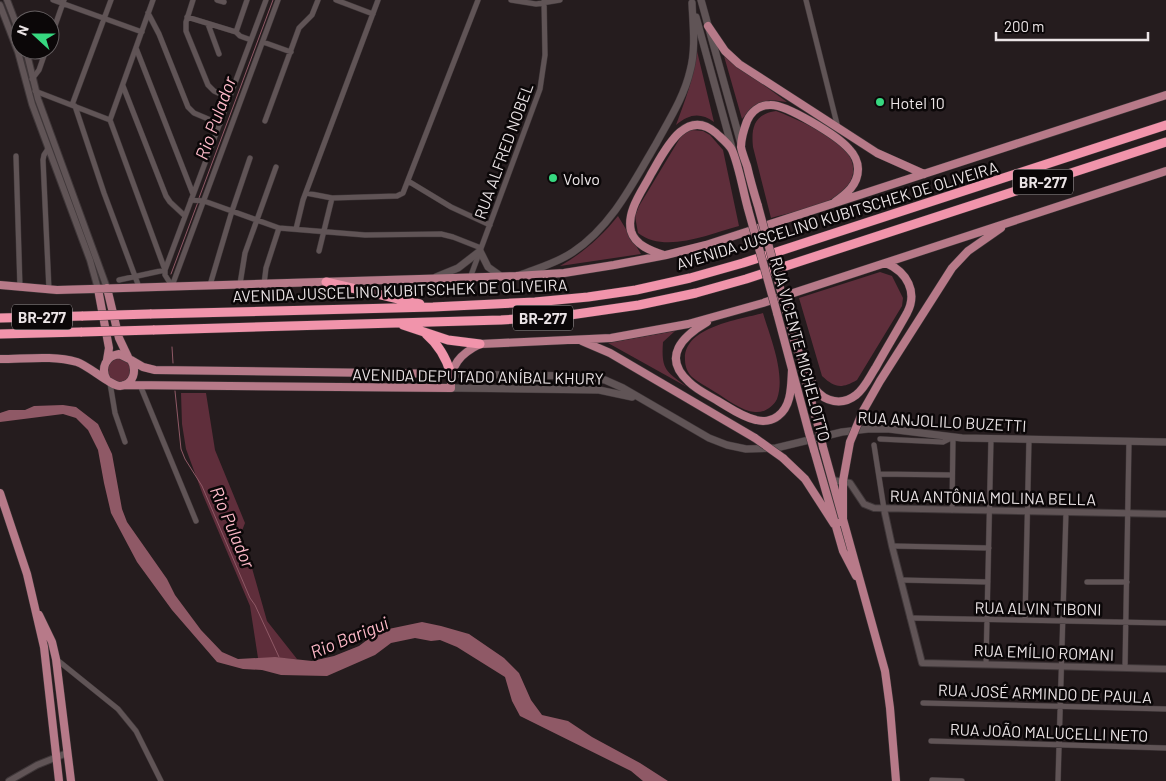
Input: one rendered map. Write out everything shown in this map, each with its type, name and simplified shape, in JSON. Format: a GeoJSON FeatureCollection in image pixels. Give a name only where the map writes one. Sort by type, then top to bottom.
{"type":"FeatureCollection","features":[{"type":"Feature","properties":{"kind":"highway","name":"AVENIDA JUSCELINO KUBITSCHEK DE OLIVEIRA"},"geometry":{"type":"LineString","coordinates":[[0,318],[433,307],[535,302],[588,297],[644,288],[690,278],[766,256],[1166,125]]}},
{"type":"Feature","properties":{"kind":"highway","name":"AVENIDA JUSCELINO KUBITSCHEK DE OLIVEIRA"},"geometry":{"type":"LineString","coordinates":[[0,334],[563,316],[639,305],[746,280],[1166,142]]}},
{"type":"Feature","properties":{"kind":"highway"},"geometry":{"type":"LineString","coordinates":[[326,282],[433,307]]}},
{"type":"Feature","properties":{"kind":"highway"},"geometry":{"type":"LineString","coordinates":[[390,322],[448,340],[480,344]]}},
{"type":"Feature","properties":{"kind":"highway"},"geometry":{"type":"LineString","coordinates":[[414,328],[425,334],[442,351],[451,374]]}},
{"type":"Feature","properties":{"kind":"main road","name":"RUA VICENTE MICHELOTTO"},"geometry":{"type":"LineString","coordinates":[[702,0],[818,429],[875,631],[886,679],[896,781]]}},
{"type":"Feature","properties":{"kind":"main road","name":"RUA VICENTE MICHELOTTO"},"geometry":{"type":"LineString","coordinates":[[692,1],[834,524],[847,560],[862,587]]}},
{"type":"Feature","properties":{"kind":"main road"},"geometry":{"type":"LineString","coordinates":[[516,276],[554,262],[572,252],[594,235],[623,199],[672,115],[686,84],[693,53],[692,1]]}},
{"type":"Feature","properties":{"kind":"main road"},"geometry":{"type":"LineString","coordinates":[[708,26],[731,57],[838,129],[886,158],[924,174]]}},
{"type":"Feature","properties":{"kind":"main road"},"geometry":{"type":"LineString","coordinates":[[0,286],[49,290],[502,277],[586,270],[666,255],[706,245],[1166,95]]}},
{"type":"Feature","properties":{"kind":"main road"},"geometry":{"type":"LineString","coordinates":[[742,147],[745,126],[752,113],[770,104],[795,112],[838,139],[853,155],[858,168],[852,187],[832,205]]}},
{"type":"Feature","properties":{"kind":"main road"},"geometry":{"type":"LineString","coordinates":[[666,255],[650,250],[638,241],[632,232],[630,220],[638,198],[667,146],[683,130],[700,125],[715,132],[732,148]]}},
{"type":"Feature","properties":{"kind":"main road"},"geometry":{"type":"LineString","coordinates":[[451,388],[451,374],[460,359],[480,344],[626,336],[715,317],[903,258],[1166,171]]}},
{"type":"Feature","properties":{"kind":"main road"},"geometry":{"type":"LineString","coordinates":[[578,340],[610,352],[784,458],[805,479],[834,524],[844,521],[843,481],[850,442],[863,411],[880,381],[952,268],[972,248],[1011,222]]}},
{"type":"Feature","properties":{"kind":"main road"},"geometry":{"type":"LineString","coordinates":[[432,279],[458,268],[480,250],[488,267],[502,277]]}},
{"type":"Feature","properties":{"kind":"main road"},"geometry":{"type":"LineString","coordinates":[[898,271],[899,264],[903,258]]}},
{"type":"Feature","properties":{"kind":"main road"},"geometry":{"type":"LineString","coordinates":[[796,346],[815,389],[820,395],[837,402],[850,399],[856,395],[866,383],[910,308],[912,290],[898,271],[886,263]]}},
{"type":"Feature","properties":{"kind":"main road"},"geometry":{"type":"LineString","coordinates":[[98,288],[109,348],[103,372],[108,381]]}},
{"type":"Feature","properties":{"kind":"main road"},"geometry":{"type":"LineString","coordinates":[[82,364],[115,385],[124,385],[129,382],[134,374],[134,369],[120,342],[107,288]]}},
{"type":"Feature","properties":{"kind":"main road"},"geometry":{"type":"LineString","coordinates":[[715,317],[687,335],[682,340],[677,352],[679,368],[686,380],[695,387],[747,417],[755,420],[768,420],[780,415],[786,406],[790,394],[792,370]]}},
{"type":"Feature","properties":{"kind":"main road"},"geometry":{"type":"LineString","coordinates":[[0,360],[58,359],[97,365],[115,355],[124,355],[129,359]]}},
{"type":"Feature","properties":{"kind":"main road","name":"AVENIDA DEPUTADO ANÍBAL KHURY"},"geometry":{"type":"LineString","coordinates":[[129,359],[143,367],[155,370],[585,376],[615,384],[642,400]]}},
{"type":"Feature","properties":{"kind":"main road","name":"AVENIDA DEPUTADO ANÍBAL KHURY"},"geometry":{"type":"LineString","coordinates":[[124,385],[599,390],[623,394],[642,400]]}},
{"type":"Feature","properties":{"kind":"main road","name":"RUA ANJOLILO BUZETTI"},"geometry":{"type":"LineString","coordinates":[[642,400],[709,438],[727,445],[746,449],[776,448],[842,432],[868,429],[896,430],[953,437],[1166,442]]}},
{"type":"Feature","properties":{"kind":"main road"},"geometry":{"type":"LineString","coordinates":[[0,493],[22,560],[44,647],[59,781]]}},
{"type":"Feature","properties":{"kind":"main road"},"geometry":{"type":"LineString","coordinates":[[35,608],[46,626],[56,659],[71,781]]}},
{"type":"Feature","properties":{"kind":"main road"},"geometry":{"type":"LineString","coordinates":[[44,647],[56,659]]}},
{"type":"Feature","properties":{"kind":"street"},"geometry":{"type":"LineString","coordinates":[[53,0],[63,2],[142,32]]}},
{"type":"Feature","properties":{"kind":"street"},"geometry":{"type":"LineString","coordinates":[[111,0],[74,106],[139,287]]}},
{"type":"Feature","properties":{"kind":"street"},"geometry":{"type":"LineString","coordinates":[[153,0],[110,120],[165,270],[165,275],[172,286]]}},
{"type":"Feature","properties":{"kind":"street"},"geometry":{"type":"LineString","coordinates":[[193,0],[185,25],[186,31],[208,85],[214,91],[229,98]]}},
{"type":"Feature","properties":{"kind":"street"},"geometry":{"type":"LineString","coordinates":[[217,0],[224,2]]}},
{"type":"Feature","properties":{"kind":"street"},"geometry":{"type":"LineString","coordinates":[[236,32],[248,0]]}},
{"type":"Feature","properties":{"kind":"street"},"geometry":{"type":"LineString","coordinates":[[165,270],[266,0]]}},
{"type":"Feature","properties":{"kind":"street"},"geometry":{"type":"LineString","coordinates":[[172,286],[278,0]]}},
{"type":"Feature","properties":{"kind":"street"},"geometry":{"type":"LineString","coordinates":[[265,121],[300,27],[312,15],[318,0]]}},
{"type":"Feature","properties":{"kind":"street"},"geometry":{"type":"LineString","coordinates":[[336,0],[373,14]]}},
{"type":"Feature","properties":{"kind":"street"},"geometry":{"type":"LineString","coordinates":[[296,229],[306,194],[378,0]]}},
{"type":"Feature","properties":{"kind":"street"},"geometry":{"type":"LineString","coordinates":[[306,194],[332,198],[402,195],[478,0]]}},
{"type":"Feature","properties":{"kind":"street"},"geometry":{"type":"LineString","coordinates":[[511,0],[526,3],[560,0]]}},
{"type":"Feature","properties":{"kind":"street"},"geometry":{"type":"LineString","coordinates":[[806,0],[838,129]]}},
{"type":"Feature","properties":{"kind":"street","name":"RUA ALFRED NOBEL"},"geometry":{"type":"LineString","coordinates":[[470,278],[540,89],[545,55],[544,2]]}},
{"type":"Feature","properties":{"kind":"street"},"geometry":{"type":"LineString","coordinates":[[0,5],[15,43],[29,95],[90,260],[98,288]]}},
{"type":"Feature","properties":{"kind":"street"},"geometry":{"type":"LineString","coordinates":[[148,13],[159,34],[188,107],[194,113],[220,124]]}},
{"type":"Feature","properties":{"kind":"street"},"geometry":{"type":"LineString","coordinates":[[187,17],[236,32],[240,36],[251,40]]}},
{"type":"Feature","properties":{"kind":"street"},"geometry":{"type":"LineString","coordinates":[[208,24],[220,54]]}},
{"type":"Feature","properties":{"kind":"street"},"geometry":{"type":"LineString","coordinates":[[263,42],[291,52]]}},
{"type":"Feature","properties":{"kind":"street"},"geometry":{"type":"LineString","coordinates":[[136,48],[192,197]]}},
{"type":"Feature","properties":{"kind":"street"},"geometry":{"type":"LineString","coordinates":[[28,60],[35,91],[107,288]]}},
{"type":"Feature","properties":{"kind":"street"},"geometry":{"type":"LineString","coordinates":[[32,79],[39,70],[42,60]]}},
{"type":"Feature","properties":{"kind":"street"},"geometry":{"type":"LineString","coordinates":[[123,86],[166,196],[185,216]]}},
{"type":"Feature","properties":{"kind":"street"},"geometry":{"type":"LineString","coordinates":[[35,91],[110,120]]}},
{"type":"Feature","properties":{"kind":"street"},"geometry":{"type":"LineString","coordinates":[[48,148],[43,160],[49,290]]}},
{"type":"Feature","properties":{"kind":"street"},"geometry":{"type":"LineString","coordinates":[[16,156],[20,288]]}},
{"type":"Feature","properties":{"kind":"street"},"geometry":{"type":"LineString","coordinates":[[210,285],[250,158]]}},
{"type":"Feature","properties":{"kind":"street"},"geometry":{"type":"LineString","coordinates":[[240,284],[244,260],[256,220],[276,167]]}},
{"type":"Feature","properties":{"kind":"street"},"geometry":{"type":"LineString","coordinates":[[408,181],[458,211],[490,225]]}},
{"type":"Feature","properties":{"kind":"street"},"geometry":{"type":"LineString","coordinates":[[192,197],[280,228],[365,235],[441,234],[453,237],[480,250]]}},
{"type":"Feature","properties":{"kind":"street"},"geometry":{"type":"LineString","coordinates":[[319,251],[332,198]]}},
{"type":"Feature","properties":{"kind":"street"},"geometry":{"type":"LineString","coordinates":[[264,284],[266,268],[280,228]]}},
{"type":"Feature","properties":{"kind":"street"},"geometry":{"type":"LineString","coordinates":[[119,280],[165,270]]}},
{"type":"Feature","properties":{"kind":"street"},"geometry":{"type":"LineString","coordinates":[[108,381],[115,413],[125,442]]}},
{"type":"Feature","properties":{"kind":"street"},"geometry":{"type":"LineString","coordinates":[[140,385],[196,520]]}},
{"type":"Feature","properties":{"kind":"street"},"geometry":{"type":"LineString","coordinates":[[880,440],[943,442],[953,437],[952,510]]}},
{"type":"Feature","properties":{"kind":"street"},"geometry":{"type":"LineString","coordinates":[[986,664],[991,438]]}},
{"type":"Feature","properties":{"kind":"street"},"geometry":{"type":"LineString","coordinates":[[1025,620],[1029,439]]}},
{"type":"Feature","properties":{"kind":"street"},"geometry":{"type":"LineString","coordinates":[[1125,668],[1130,441]]}},
{"type":"Feature","properties":{"kind":"street"},"geometry":{"type":"LineString","coordinates":[[874,445],[884,509],[910,618]]}},
{"type":"Feature","properties":{"kind":"street"},"geometry":{"type":"LineString","coordinates":[[879,474],[952,475]]}},
{"type":"Feature","properties":{"kind":"street"},"geometry":{"type":"LineString","coordinates":[[832,480],[843,481]]}},
{"type":"Feature","properties":{"kind":"street","name":"RUA ANTÔNIA MOLINA BELLA"},"geometry":{"type":"LineString","coordinates":[[843,481],[852,486],[864,504],[870,508],[1166,514]]}},
{"type":"Feature","properties":{"kind":"street"},"geometry":{"type":"LineString","coordinates":[[1058,781],[1066,512]]}},
{"type":"Feature","properties":{"kind":"street"},"geometry":{"type":"LineString","coordinates":[[892,546],[989,548]]}},
{"type":"Feature","properties":{"kind":"street"},"geometry":{"type":"LineString","coordinates":[[901,580],[988,582]]}},
{"type":"Feature","properties":{"kind":"street"},"geometry":{"type":"LineString","coordinates":[[1087,582],[1126,582]]}},
{"type":"Feature","properties":{"kind":"street","name":"RUA ALVIN TIBONI"},"geometry":{"type":"LineString","coordinates":[[910,618],[1166,623]]}},
{"type":"Feature","properties":{"kind":"street","name":"RUA EMÍLIO ROMANI"},"geometry":{"type":"LineString","coordinates":[[910,618],[922,663],[1166,670]]}},
{"type":"Feature","properties":{"kind":"street"},"geometry":{"type":"LineString","coordinates":[[56,659],[60,660],[118,709],[136,731],[161,781]]}},
{"type":"Feature","properties":{"kind":"street","name":"RUA JOSÉ ARMINDO DE PAULA"},"geometry":{"type":"LineString","coordinates":[[924,702],[1166,709]]}},
{"type":"Feature","properties":{"kind":"street","name":"RUA JOÃO MALUCELLI NETO"},"geometry":{"type":"LineString","coordinates":[[931,741],[1166,748]]}},
{"type":"Feature","properties":{"kind":"street"},"geometry":{"type":"LineString","coordinates":[[9,781],[37,765],[67,754]]}},
{"type":"Feature","properties":{"kind":"street"},"geometry":{"type":"LineString","coordinates":[[932,780],[962,781]]}},
{"type":"Feature","properties":{"kind":"shaded area"},"geometry":{"type":"Polygon","coordinates":[[[697,51],[714,122],[704,117],[695,116],[685,118],[676,125],[686,98],[697,51]]]}},
{"type":"Feature","properties":{"kind":"shaded area"},"geometry":{"type":"Polygon","coordinates":[[[724,56],[787,102],[772,100],[762,102],[752,108],[742,119],[724,56]]]}},
{"type":"Feature","properties":{"kind":"shaded area"},"geometry":{"type":"Polygon","coordinates":[[[776,111],[813,128],[840,145],[846,150],[852,162],[853,170],[852,178],[848,185],[830,200],[809,208],[771,218],[753,147],[753,134],[756,123],[763,115],[776,111]]]}},
{"type":"Feature","properties":{"kind":"shaded area"},"geometry":{"type":"Polygon","coordinates":[[[692,130],[703,131],[710,135],[723,150],[739,226],[701,237],[674,242],[661,242],[649,239],[638,233],[635,216],[639,206],[680,138],[686,132],[692,130]]]}},
{"type":"Feature","properties":{"kind":"shaded area"},"geometry":{"type":"Polygon","coordinates":[[[618,216],[641,254],[560,266],[591,244],[618,216]]]}},
{"type":"Feature","properties":{"kind":"shaded area"},"geometry":{"type":"Polygon","coordinates":[[[880,272],[892,276],[903,298],[902,306],[857,380],[847,385],[835,385],[822,376],[799,298],[880,272]]]}},
{"type":"Feature","properties":{"kind":"shaded area"},"geometry":{"type":"Polygon","coordinates":[[[763,313],[776,356],[780,378],[775,402],[771,407],[762,412],[755,412],[739,407],[695,379],[688,372],[685,360],[687,349],[702,332],[727,322],[763,313]]]}},
{"type":"Feature","properties":{"kind":"shaded area"},"geometry":{"type":"Polygon","coordinates":[[[675,331],[663,342],[664,364],[670,373],[687,387],[608,343],[675,331]]]}},
{"type":"Feature","properties":{"kind":"shaded area"},"geometry":{"type":"Polygon","coordinates":[[[119,358],[127,362],[131,370],[127,378],[119,382],[111,378],[107,370],[111,362],[119,358]]]}},
{"type":"Feature","properties":{"kind":"shaded area"},"geometry":{"type":"Polygon","coordinates":[[[181,393],[206,393],[215,450],[245,523],[240,536],[250,561],[267,621],[297,659],[258,658],[250,606],[203,495],[186,449],[182,424],[181,393]]]}},
{"type":"Feature","properties":{"kind":"shaded area"},"geometry":{"type":"Polygon","coordinates":[[[63,405],[76,407],[98,424],[112,454],[122,509],[127,522],[167,579],[175,595],[201,630],[222,652],[238,659],[275,657],[312,661],[334,656],[359,646],[379,631],[422,622],[469,634],[504,658],[519,673],[531,700],[542,715],[568,721],[668,781],[643,781],[631,771],[520,716],[512,701],[505,677],[457,647],[440,640],[431,641],[415,638],[391,643],[375,655],[327,676],[281,675],[262,670],[243,669],[217,662],[172,610],[137,562],[111,513],[98,450],[88,430],[76,418],[63,414],[0,422],[0,413],[9,410],[25,410],[34,406],[63,405]]]}},
{"type":"Feature","properties":{"kind":"waterway","name":"Rio Pulador"},"geometry":{"type":"LineString","coordinates":[[199,198],[273,0]]}},
{"type":"Feature","properties":{"kind":"waterway","name":"Rio Pulador"},"geometry":{"type":"LineString","coordinates":[[171,274],[198,202]]}},
{"type":"Feature","properties":{"kind":"waterway","name":"Rio Pulador"},"geometry":{"type":"LineString","coordinates":[[172,347],[173,363]]}},
{"type":"Feature","properties":{"kind":"waterway","name":"Rio Pulador"},"geometry":{"type":"LineString","coordinates":[[175,391],[181,449],[202,486],[250,598],[279,657]]}},
{"type":"Feature","properties":{"kind":"place","name":"Hotel 10"},"geometry":{"type":"Point","coordinates":[880,102]}},
{"type":"Feature","properties":{"kind":"place","name":"Volvo"},"geometry":{"type":"Point","coordinates":[553,178]}},
{"type":"Feature","properties":{"kind":"water label","name":"Rio Barigui"},"geometry":{"type":"Point","coordinates":[349,637]}}]}
